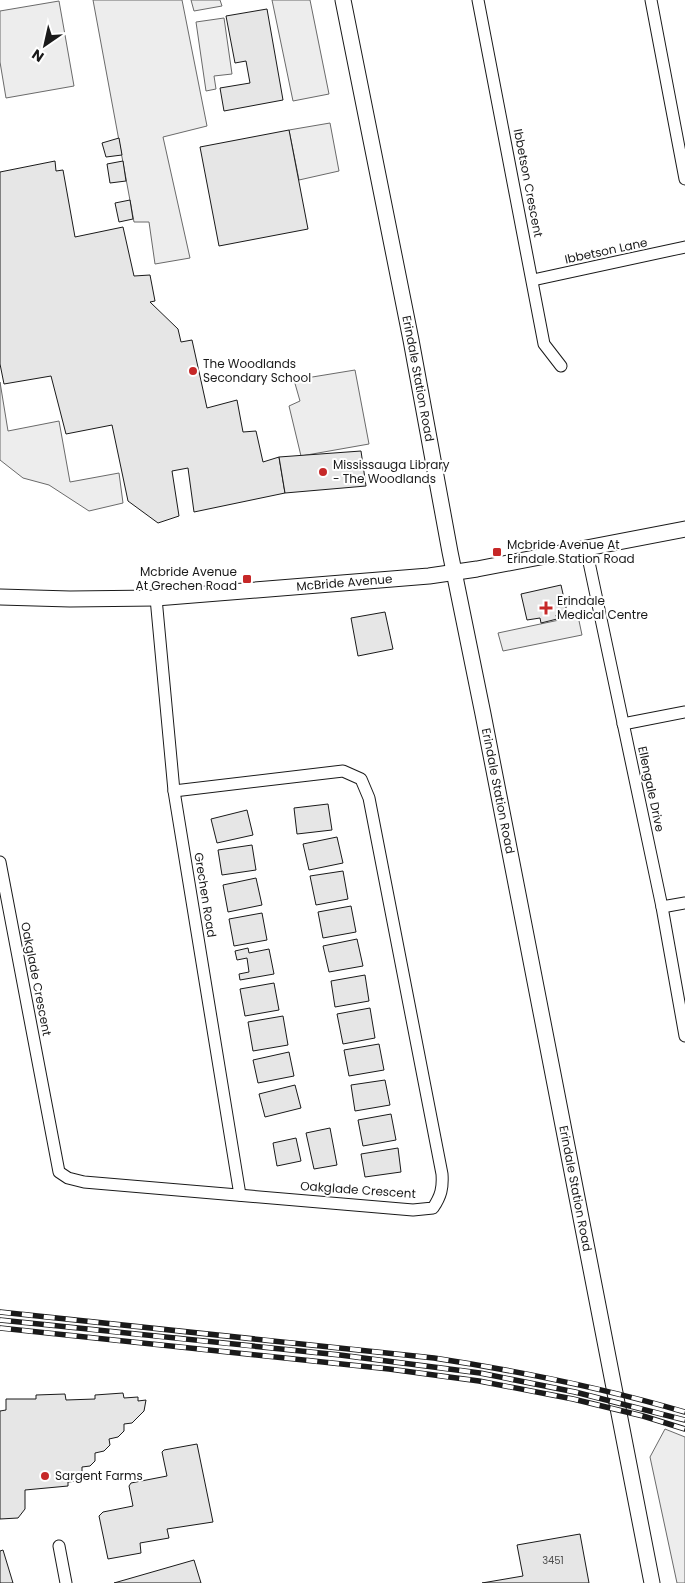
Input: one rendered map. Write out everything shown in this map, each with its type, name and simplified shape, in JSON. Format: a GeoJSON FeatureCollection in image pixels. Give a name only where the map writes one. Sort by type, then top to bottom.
{"type":"FeatureCollection","features":[{"type":"Feature","properties":{"kind":"street","name":"Erindale Station Road"},"geometry":{"type":"LineString","coordinates":[[343,0],[407,320],[450,552],[652,1583]]}},
{"type":"Feature","properties":{"kind":"street","name":"Ibbetson Crescent"},"geometry":{"type":"LineString","coordinates":[[478,0],[544,344],[561,366]]}},
{"type":"Feature","properties":{"kind":"street"},"geometry":{"type":"LineString","coordinates":[[654,0],[651,0],[685,179]]}},
{"type":"Feature","properties":{"kind":"street","name":"Ibbetson Lane"},"geometry":{"type":"LineString","coordinates":[[533,280],[685,247]]}},
{"type":"Feature","properties":{"kind":"street","name":"McBride Avenue"},"geometry":{"type":"LineString","coordinates":[[0,597],[70,599],[156,598],[420,577],[685,529]]}},
{"type":"Feature","properties":{"kind":"street","name":"Ellengale Drive"},"geometry":{"type":"LineString","coordinates":[[586,548],[662,906],[685,1036]]}},
{"type":"Feature","properties":{"kind":"street","name":"Grechen Road"},"geometry":{"type":"LineString","coordinates":[[156,598],[174,791],[240,1195]]}},
{"type":"Feature","properties":{"kind":"street"},"geometry":{"type":"LineString","coordinates":[[623,724],[685,712]]}},
{"type":"Feature","properties":{"kind":"street","name":"Oakglade Crescent"},"geometry":{"type":"LineString","coordinates":[[0,862],[58,1172],[68,1178],[84,1182],[413,1210],[433,1208],[442,1192],[442,1174],[369,798],[361,779],[343,771],[174,791]]}},
{"type":"Feature","properties":{"kind":"street"},"geometry":{"type":"LineString","coordinates":[[662,906],[685,902]]}},
{"type":"Feature","properties":{"kind":"street"},"geometry":{"type":"LineString","coordinates":[[59,1546],[66,1583]]}},
{"type":"Feature","properties":{"kind":"shaded area"},"geometry":{"type":"Polygon","coordinates":[[[93,0],[182,0],[207,126],[163,137],[190,258],[155,264],[149,222],[134,222],[93,0]]]}},
{"type":"Feature","properties":{"kind":"shaded area"},"geometry":{"type":"Polygon","coordinates":[[[191,0],[220,0],[222,6],[194,11],[191,0]]]}},
{"type":"Feature","properties":{"kind":"shaded area"},"geometry":{"type":"Polygon","coordinates":[[[272,0],[310,0],[329,94],[293,101],[272,0]]]}},
{"type":"Feature","properties":{"kind":"shaded area"},"geometry":{"type":"Polygon","coordinates":[[[59,1],[74,86],[6,98],[0,62],[0,11],[59,1]]]}},
{"type":"Feature","properties":{"kind":"shaded area"},"geometry":{"type":"Polygon","coordinates":[[[224,18],[232,74],[214,76],[216,89],[206,91],[196,22],[224,18]]]}},
{"type":"Feature","properties":{"kind":"shaded area"},"geometry":{"type":"Polygon","coordinates":[[[330,123],[339,171],[299,180],[289,130],[330,123]]]}},
{"type":"Feature","properties":{"kind":"shaded area"},"geometry":{"type":"Polygon","coordinates":[[[355,370],[369,444],[301,456],[289,406],[300,401],[294,380],[355,370]]]}},
{"type":"Feature","properties":{"kind":"shaded area"},"geometry":{"type":"Polygon","coordinates":[[[0,382],[8,431],[59,421],[70,482],[119,473],[123,503],[89,511],[49,485],[23,478],[0,460],[0,382]]]}},
{"type":"Feature","properties":{"kind":"shaded area"},"geometry":{"type":"Polygon","coordinates":[[[578,616],[582,635],[503,651],[498,633],[578,616]]]}},
{"type":"Feature","properties":{"kind":"shaded area"},"geometry":{"type":"Polygon","coordinates":[[[665,1429],[685,1437],[685,1583],[677,1583],[650,1457],[665,1429]]]}},
{"type":"Feature","properties":{"kind":"building"},"geometry":{"type":"Polygon","coordinates":[[[267,9],[283,100],[224,111],[220,88],[250,83],[246,61],[235,63],[226,16],[267,9]]]}},
{"type":"Feature","properties":{"kind":"building"},"geometry":{"type":"Polygon","coordinates":[[[289,130],[308,229],[219,246],[200,147],[289,130]]]}},
{"type":"Feature","properties":{"kind":"building"},"geometry":{"type":"Polygon","coordinates":[[[119,138],[122,155],[106,157],[102,143],[119,138]]]}},
{"type":"Feature","properties":{"kind":"building"},"geometry":{"type":"Polygon","coordinates":[[[55,161],[56,171],[63,170],[75,237],[123,227],[134,276],[150,275],[155,301],[150,302],[178,329],[181,342],[192,340],[207,408],[237,400],[243,432],[256,431],[263,462],[279,457],[285,493],[194,512],[188,468],[172,471],[179,516],[158,523],[128,501],[112,425],[66,434],[51,376],[4,384],[0,364],[0,172],[55,161]]]}},
{"type":"Feature","properties":{"kind":"building"},"geometry":{"type":"Polygon","coordinates":[[[123,161],[126,181],[110,183],[107,164],[123,161]]]}},
{"type":"Feature","properties":{"kind":"building"},"geometry":{"type":"Polygon","coordinates":[[[130,200],[133,219],[119,222],[115,203],[130,200]]]}},
{"type":"Feature","properties":{"kind":"building","name":"Mississauga Library - The Woodlands"},"geometry":{"type":"Polygon","coordinates":[[[361,451],[366,486],[285,493],[279,457],[361,451]]]}},
{"type":"Feature","properties":{"kind":"building"},"geometry":{"type":"Polygon","coordinates":[[[561,585],[567,612],[556,615],[557,619],[541,623],[540,618],[527,620],[521,594],[561,585]]]}},
{"type":"Feature","properties":{"kind":"building"},"geometry":{"type":"Polygon","coordinates":[[[385,612],[393,649],[358,656],[351,618],[385,612]]]}},
{"type":"Feature","properties":{"kind":"building"},"geometry":{"type":"Polygon","coordinates":[[[328,804],[332,830],[297,834],[294,808],[328,804]]]}},
{"type":"Feature","properties":{"kind":"building"},"geometry":{"type":"Polygon","coordinates":[[[247,810],[253,835],[217,843],[211,819],[247,810]]]}},
{"type":"Feature","properties":{"kind":"building"},"geometry":{"type":"Polygon","coordinates":[[[337,837],[343,863],[309,870],[303,844],[337,837]]]}},
{"type":"Feature","properties":{"kind":"building"},"geometry":{"type":"Polygon","coordinates":[[[252,845],[256,870],[222,875],[218,850],[252,845]]]}},
{"type":"Feature","properties":{"kind":"building"},"geometry":{"type":"Polygon","coordinates":[[[343,871],[348,899],[316,905],[310,876],[343,871]]]}},
{"type":"Feature","properties":{"kind":"building"},"geometry":{"type":"Polygon","coordinates":[[[256,878],[262,905],[228,912],[223,885],[256,878]]]}},
{"type":"Feature","properties":{"kind":"building"},"geometry":{"type":"Polygon","coordinates":[[[351,906],[356,932],[323,938],[318,912],[351,906]]]}},
{"type":"Feature","properties":{"kind":"building"},"geometry":{"type":"Polygon","coordinates":[[[262,913],[267,940],[234,946],[229,919],[262,913]]]}},
{"type":"Feature","properties":{"kind":"building"},"geometry":{"type":"Polygon","coordinates":[[[357,939],[363,966],[329,972],[323,946],[357,939]]]}},
{"type":"Feature","properties":{"kind":"building"},"geometry":{"type":"Polygon","coordinates":[[[248,948],[249,953],[269,949],[274,974],[240,980],[239,974],[249,972],[247,958],[237,960],[235,951],[248,948]]]}},
{"type":"Feature","properties":{"kind":"building"},"geometry":{"type":"Polygon","coordinates":[[[365,975],[369,1001],[335,1007],[331,981],[365,975]]]}},
{"type":"Feature","properties":{"kind":"building"},"geometry":{"type":"Polygon","coordinates":[[[274,983],[279,1010],[245,1016],[240,989],[274,983]]]}},
{"type":"Feature","properties":{"kind":"building"},"geometry":{"type":"Polygon","coordinates":[[[370,1008],[375,1038],[343,1044],[337,1014],[370,1008]]]}},
{"type":"Feature","properties":{"kind":"building"},"geometry":{"type":"Polygon","coordinates":[[[283,1016],[288,1045],[253,1051],[248,1022],[283,1016]]]}},
{"type":"Feature","properties":{"kind":"building"},"geometry":{"type":"Polygon","coordinates":[[[379,1044],[384,1070],[349,1076],[344,1050],[379,1044]]]}},
{"type":"Feature","properties":{"kind":"building"},"geometry":{"type":"Polygon","coordinates":[[[289,1052],[294,1076],[258,1083],[253,1060],[289,1052]]]}},
{"type":"Feature","properties":{"kind":"building"},"geometry":{"type":"Polygon","coordinates":[[[385,1080],[390,1105],[355,1111],[351,1085],[385,1080]]]}},
{"type":"Feature","properties":{"kind":"building"},"geometry":{"type":"Polygon","coordinates":[[[295,1085],[301,1108],[265,1117],[259,1094],[295,1085]]]}},
{"type":"Feature","properties":{"kind":"building"},"geometry":{"type":"Polygon","coordinates":[[[391,1114],[396,1140],[363,1146],[358,1120],[391,1114]]]}},
{"type":"Feature","properties":{"kind":"building"},"geometry":{"type":"Polygon","coordinates":[[[330,1128],[337,1165],[314,1169],[306,1133],[330,1128]]]}},
{"type":"Feature","properties":{"kind":"building"},"geometry":{"type":"Polygon","coordinates":[[[296,1138],[301,1161],[277,1166],[273,1143],[296,1138]]]}},
{"type":"Feature","properties":{"kind":"building"},"geometry":{"type":"Polygon","coordinates":[[[398,1148],[401,1172],[365,1177],[361,1154],[398,1148]]]}},
{"type":"Feature","properties":{"kind":"building"},"geometry":{"type":"Polygon","coordinates":[[[123,1393],[124,1398],[138,1397],[138,1401],[146,1400],[144,1411],[132,1423],[124,1424],[124,1431],[118,1437],[109,1439],[110,1445],[104,1451],[95,1453],[95,1461],[90,1466],[82,1467],[82,1474],[77,1481],[68,1482],[68,1486],[25,1490],[25,1509],[18,1518],[0,1519],[0,1411],[6,1410],[6,1399],[36,1399],[36,1395],[65,1394],[66,1400],[95,1399],[95,1395],[123,1393]]]}},
{"type":"Feature","properties":{"kind":"building"},"geometry":{"type":"Polygon","coordinates":[[[197,1444],[213,1522],[167,1529],[169,1538],[140,1543],[141,1553],[108,1559],[99,1516],[103,1512],[133,1506],[129,1486],[131,1483],[167,1476],[162,1452],[164,1450],[197,1444]]]}},
{"type":"Feature","properties":{"kind":"building"},"geometry":{"type":"Polygon","coordinates":[[[580,1534],[589,1583],[482,1583],[523,1576],[517,1545],[580,1534]]]}},
{"type":"Feature","properties":{"kind":"building"},"geometry":{"type":"Polygon","coordinates":[[[3,1550],[13,1583],[0,1583],[0,1551],[3,1550]]]}},
{"type":"Feature","properties":{"kind":"building"},"geometry":{"type":"Polygon","coordinates":[[[194,1560],[201,1583],[114,1583],[194,1560]]]}},
{"type":"Feature","properties":{"kind":"railway"},"geometry":{"type":"LineString","coordinates":[[0,1312],[434,1358],[561,1381],[685,1412]]}},
{"type":"Feature","properties":{"kind":"railway"},"geometry":{"type":"LineString","coordinates":[[0,1320],[340,1355],[480,1373],[575,1392],[685,1420]]}},
{"type":"Feature","properties":{"kind":"railway"},"geometry":{"type":"LineString","coordinates":[[0,1328],[389,1369],[479,1381],[573,1399],[643,1416],[685,1429]]}},
{"type":"Feature","properties":{"kind":"place","name":"The Woodlands Secondary School"},"geometry":{"type":"Point","coordinates":[193,371]}},
{"type":"Feature","properties":{"kind":"place","name":"Mississauga Library - The Woodlands"},"geometry":{"type":"Point","coordinates":[323,472]}},
{"type":"Feature","properties":{"kind":"place","name":"Mcbride Avenue At Erindale Station Road"},"geometry":{"type":"Point","coordinates":[497,552]}},
{"type":"Feature","properties":{"kind":"place","name":"Mcbride Avenue At Grechen Road"},"geometry":{"type":"Point","coordinates":[247,579]}},
{"type":"Feature","properties":{"kind":"place","name":"Erindale Medical Centre"},"geometry":{"type":"Point","coordinates":[546,608]}},
{"type":"Feature","properties":{"kind":"place","name":"Sargent Farms"},"geometry":{"type":"Point","coordinates":[45,1476]}}]}
